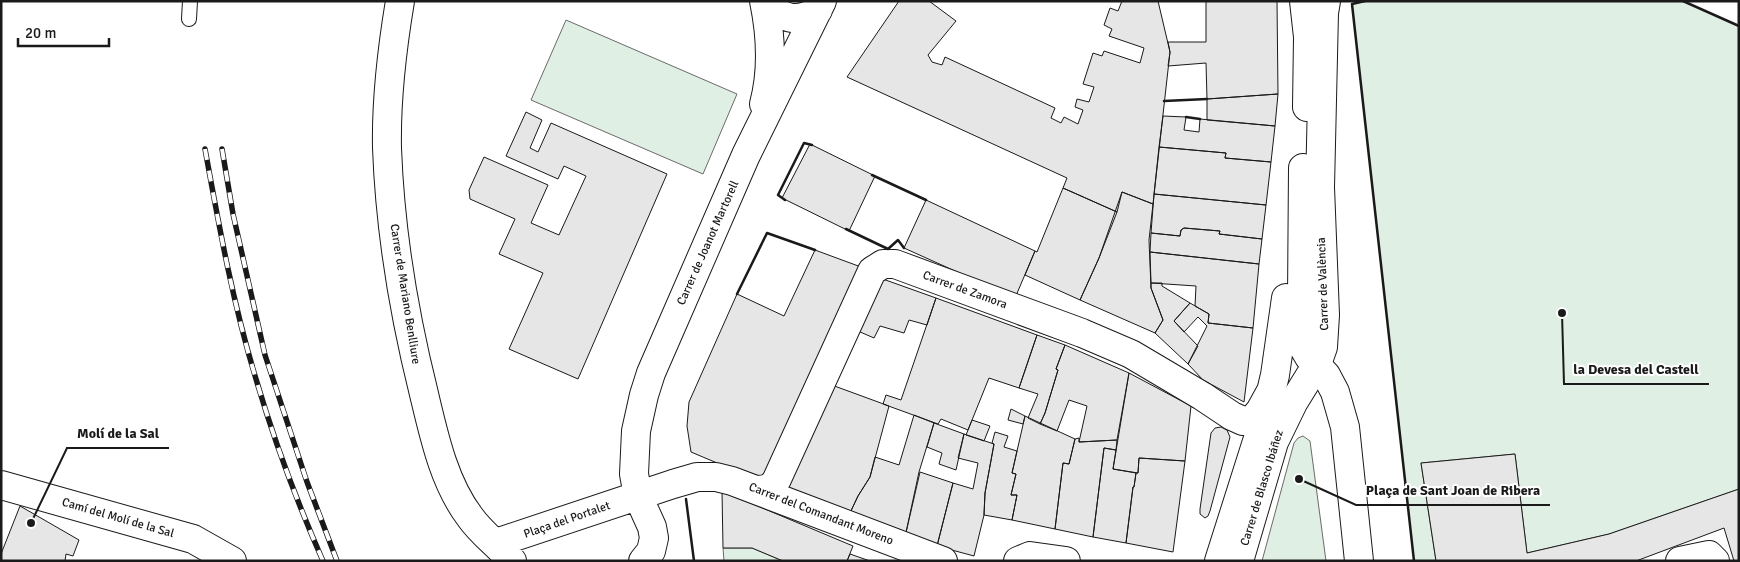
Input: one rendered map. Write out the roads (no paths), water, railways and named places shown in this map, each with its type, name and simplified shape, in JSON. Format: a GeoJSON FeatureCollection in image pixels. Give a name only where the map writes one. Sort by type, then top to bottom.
{"type":"FeatureCollection","features":[{"type":"Feature","properties":{"kind":"street","name":"Carrer de Mariano Benlliure"},"geometry":{"type":"LineString","coordinates":[[400,1],[390,71],[387,148],[394,232],[413,352],[429,417],[451,482],[470,518],[504,552]]}},
{"type":"Feature","properties":{"kind":"street"},"geometry":{"type":"LineString","coordinates":[[765,1],[775,12],[801,19],[810,16],[820,6]]}},
{"type":"Feature","properties":{"kind":"street"},"geometry":{"type":"LineString","coordinates":[[752,143],[767,92],[770,26],[765,1]]}},
{"type":"Feature","properties":{"kind":"street","name":"Carrer de València"},"geometry":{"type":"LineString","coordinates":[[1304,1],[1308,37],[1303,168],[1302,299],[1299,336],[1309,357],[1317,364],[1323,346],[1324,335],[1320,187],[1324,13],[1326,1]]}},
{"type":"Feature","properties":{"kind":"street","name":"Carrer de Joanot Martorell"},"geometry":{"type":"LineString","coordinates":[[638,496],[634,474],[636,431],[651,373],[752,143],[820,6]]}},
{"type":"Feature","properties":{"kind":"street","name":"Carrer de València"},"geometry":{"type":"LineString","coordinates":[[1224,558],[1238,498],[1260,431],[1282,397],[1275,375],[1303,168]]}},
{"type":"Feature","properties":{"kind":"street","name":"Carrer de Zamora"},"geometry":{"type":"LineString","coordinates":[[758,490],[773,486],[872,271],[883,264],[895,264],[1082,333],[1131,354],[1213,402],[1232,416]]}},
{"type":"Feature","properties":{"kind":"street"},"geometry":{"type":"LineString","coordinates":[[1317,364],[1326,375],[1335,392],[1344,427],[1359,561]]}},
{"type":"Feature","properties":{"kind":"street","name":"Carrer de Blasco Ibáñez"},"geometry":{"type":"LineString","coordinates":[[1224,558],[1266,467],[1274,442],[1282,397],[1317,364]]}},
{"type":"Feature","properties":{"kind":"street"},"geometry":{"type":"LineString","coordinates":[[1232,416],[1243,420],[1253,419],[1260,411],[1282,397],[1310,393],[1328,397],[1340,409]]}},
{"type":"Feature","properties":{"kind":"street"},"geometry":{"type":"LineString","coordinates":[[1232,416],[1260,431],[1267,438],[1266,467]]}},
{"type":"Feature","properties":{"kind":"street","name":"Plaça del Portalet"},"geometry":{"type":"LineString","coordinates":[[504,552],[638,496],[698,477]]}},
{"type":"Feature","properties":{"kind":"street","name":"Carrer del Comandant Moreno"},"geometry":{"type":"LineString","coordinates":[[698,477],[716,477],[758,490],[944,561]]}},
{"type":"Feature","properties":{"kind":"street","name":"Camí del Molí de la Sal"},"geometry":{"type":"LineString","coordinates":[[1,485],[193,539],[232,561]]}},
{"type":"Feature","properties":{"kind":"street"},"geometry":{"type":"LineString","coordinates":[[638,496],[652,527],[654,538],[651,551],[644,561]]}},
{"type":"Feature","properties":{"kind":"street"},"geometry":{"type":"LineString","coordinates":[[1018,561],[1030,556],[1066,561]]}},
{"type":"Feature","properties":{"kind":"street"},"geometry":{"type":"LineString","coordinates":[[1680,561],[1712,558]]}},
{"type":"Feature","properties":{"kind":"lane"},"geometry":{"type":"LineString","coordinates":[[189,18],[190,1]]}},
{"type":"Feature","properties":{"kind":"railway"},"geometry":{"type":"LineString","coordinates":[[205,149],[227,265],[248,351],[278,448],[323,561]]}},
{"type":"Feature","properties":{"kind":"railway"},"geometry":{"type":"LineString","coordinates":[[222,149],[233,214],[265,355],[307,482],[337,561]]}},
{"type":"Feature","properties":{"kind":"place","name":"la Devesa del Castell"},"geometry":{"type":"Point","coordinates":[1562,313]}},
{"type":"Feature","properties":{"kind":"place","name":"Plaça de Sant Joan de Ribera"},"geometry":{"type":"Point","coordinates":[1299,479]}},
{"type":"Feature","properties":{"kind":"place","name":"Molí de la Sal"},"geometry":{"type":"Point","coordinates":[31,523]}}]}
